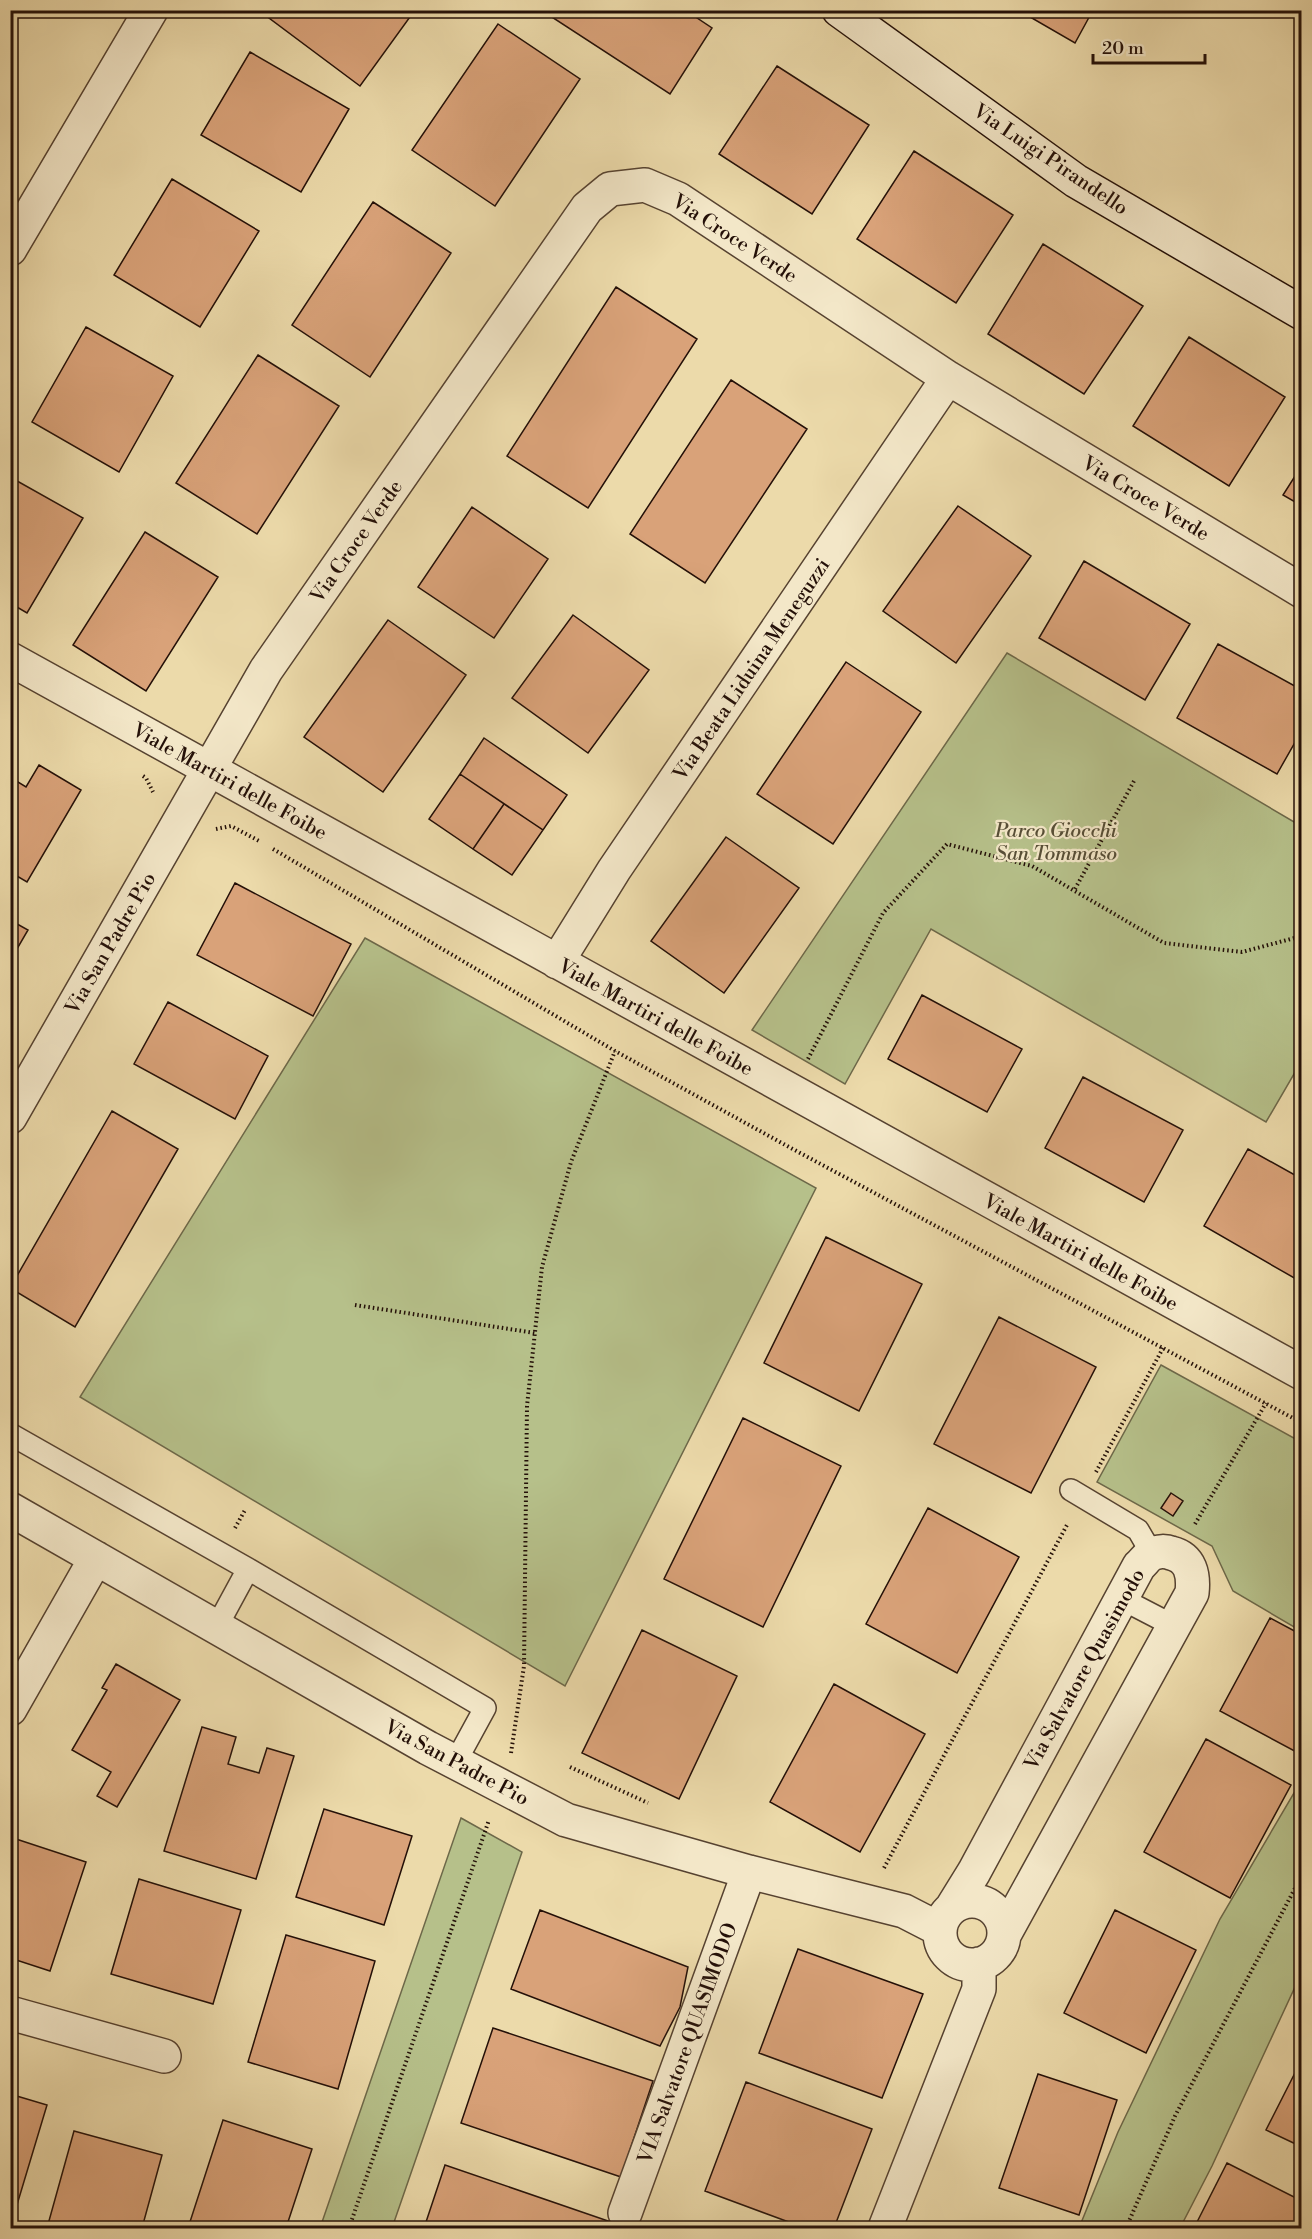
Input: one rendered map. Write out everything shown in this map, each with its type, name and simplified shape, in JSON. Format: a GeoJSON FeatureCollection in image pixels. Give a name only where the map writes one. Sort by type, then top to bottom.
{"type":"FeatureCollection","features":[{"type":"Feature","properties":{"kind":"street"},"geometry":{"type":"LineString","coordinates":[[10,249],[151,10]]}},
{"type":"Feature","properties":{"kind":"street","name":"Via Luigi Pirandello"},"geometry":{"type":"LineString","coordinates":[[839,10],[1076,181],[1302,313]]}},
{"type":"Feature","properties":{"kind":"street","name":"Via Croce Verde"},"geometry":{"type":"LineString","coordinates":[[208,769],[266,670],[587,208],[610,189],[645,185],[678,199],[948,378],[1302,591]]}},
{"type":"Feature","properties":{"kind":"street","name":"Via Beata Liduina Meneguzzi"},"geometry":{"type":"LineString","coordinates":[[557,962],[614,870],[948,378]]}},
{"type":"Feature","properties":{"kind":"street","name":"Viale Martiri delle Foibe"},"geometry":{"type":"LineString","coordinates":[[10,659],[1302,1373]]}},
{"type":"Feature","properties":{"kind":"street","name":"Via San Padre Pio"},"geometry":{"type":"LineString","coordinates":[[10,1117],[208,769]]}},
{"type":"Feature","properties":{"kind":"street","name":"Via San Padre Pio"},"geometry":{"type":"LineString","coordinates":[[10,1509],[455,1763],[566,1820],[749,1872],[904,1911],[946,1917]]}},
{"type":"Feature","properties":{"kind":"street","name":"Via Salvatore Quasimodo"},"geometry":{"type":"LineString","coordinates":[[946,1917],[979,1861],[1139,1566],[1152,1554],[1166,1551],[1178,1554],[1187,1562],[1193,1577],[1191,1593],[1004,1935]]}},
{"type":"Feature","properties":{"kind":"street"},"geometry":{"type":"LineString","coordinates":[[10,1709],[96,1558]]}},
{"type":"Feature","properties":{"kind":"street","name":"VIA Salvatore QUASIMODO"},"geometry":{"type":"LineString","coordinates":[[625,2213],[749,1872]]}},
{"type":"Feature","properties":{"kind":"street"},"geometry":{"type":"LineString","coordinates":[[964,1901],[989,1904],[998,1913],[1003,1923],[1004,1935],[999,1950],[987,1961],[969,1965],[957,1962],[950,1957],[939,1940],[946,1917],[964,1901]]}},
{"type":"Feature","properties":{"kind":"street"},"geometry":{"type":"LineString","coordinates":[[885,2229],[979,1989],[979,1964]]}},
{"type":"Feature","properties":{"kind":"street"},"geometry":{"type":"LineString","coordinates":[[10,2013],[164,2056]]}},
{"type":"Feature","properties":{"kind":"lane"},"geometry":{"type":"LineString","coordinates":[[13,1442],[248,1569],[484,1708],[455,1763]]}},
{"type":"Feature","properties":{"kind":"lane"},"geometry":{"type":"LineString","coordinates":[[1077,1493],[1138,1530],[1152,1554]]}},
{"type":"Feature","properties":{"kind":"lane"},"geometry":{"type":"LineString","coordinates":[[216,1628],[248,1569]]}},
{"type":"Feature","properties":{"kind":"lane"},"geometry":{"type":"LineString","coordinates":[[1120,1598],[1173,1626]]}},
{"type":"Feature","properties":{"kind":"path"},"geometry":{"type":"LineString","coordinates":[[137,772],[146,778],[157,799]]}},
{"type":"Feature","properties":{"kind":"path"},"geometry":{"type":"LineString","coordinates":[[1075,889],[1134,782]]}},
{"type":"Feature","properties":{"kind":"path"},"geometry":{"type":"LineString","coordinates":[[208,831],[231,826],[615,1051],[1302,1423]]}},
{"type":"Feature","properties":{"kind":"path"},"geometry":{"type":"LineString","coordinates":[[804,1066],[884,913],[947,844],[1032,866],[1164,943],[1242,952],[1302,936]]}},
{"type":"Feature","properties":{"kind":"path"},"geometry":{"type":"LineString","coordinates":[[349,2229],[509,1763],[524,1666],[527,1406],[542,1268],[572,1162],[615,1051]]}},
{"type":"Feature","properties":{"kind":"path"},"geometry":{"type":"LineString","coordinates":[[355,1305],[535,1333]]}},
{"type":"Feature","properties":{"kind":"path"},"geometry":{"type":"LineString","coordinates":[[879,1878],[1077,1493],[1163,1348]]}},
{"type":"Feature","properties":{"kind":"path"},"geometry":{"type":"LineString","coordinates":[[1190,1533],[1266,1403]]}},
{"type":"Feature","properties":{"kind":"path"},"geometry":{"type":"LineString","coordinates":[[570,1767],[654,1806]]}},
{"type":"Feature","properties":{"kind":"path"},"geometry":{"type":"LineString","coordinates":[[1126,2229],[1175,2116],[1302,1875]]}},
{"type":"Feature","properties":{"kind":"green space","name":"Parco Giocchi San Tommaso"},"geometry":{"type":"Polygon","coordinates":[[[1007,653],[1301,826],[1301,1062],[1266,1122],[931,929],[845,1084],[752,1030],[1007,653]]]}},
{"type":"Feature","properties":{"kind":"green space"},"geometry":{"type":"Polygon","coordinates":[[[365,938],[816,1188],[565,1686],[80,1397],[365,938]]]}},
{"type":"Feature","properties":{"kind":"green space"},"geometry":{"type":"Polygon","coordinates":[[[1161,1365],[1301,1442],[1301,1631],[1233,1591],[1212,1546],[1097,1482],[1161,1365]]]}},
{"type":"Feature","properties":{"kind":"green space"},"geometry":{"type":"Polygon","coordinates":[[[1301,1781],[1301,1974],[1212,2166],[1180,2228],[1079,2228],[1118,2132],[1220,1919],[1301,1781]]]}},
{"type":"Feature","properties":{"kind":"green space"},"geometry":{"type":"Polygon","coordinates":[[[461,1818],[522,1852],[392,2228],[320,2228],[461,1818]]]}},
{"type":"Feature","properties":{"kind":"building"},"geometry":{"type":"Polygon","coordinates":[[[268,10],[415,10],[360,86],[265,15],[268,10]]]}},
{"type":"Feature","properties":{"kind":"building"},"geometry":{"type":"Polygon","coordinates":[[[541,10],[685,10],[712,28],[670,94],[541,10]]]}},
{"type":"Feature","properties":{"kind":"building"},"geometry":{"type":"Polygon","coordinates":[[[1018,10],[1093,10],[1075,43],[1018,10]]]}},
{"type":"Feature","properties":{"kind":"building"},"geometry":{"type":"Polygon","coordinates":[[[498,24],[580,79],[495,206],[412,150],[498,24]]]}},
{"type":"Feature","properties":{"kind":"building"},"geometry":{"type":"Polygon","coordinates":[[[250,52],[349,109],[301,192],[201,135],[250,52]]]}},
{"type":"Feature","properties":{"kind":"building"},"geometry":{"type":"Polygon","coordinates":[[[777,66],[869,125],[812,214],[719,154],[777,66]]]}},
{"type":"Feature","properties":{"kind":"building"},"geometry":{"type":"Polygon","coordinates":[[[914,151],[1013,215],[956,303],[857,239],[914,151]]]}},
{"type":"Feature","properties":{"kind":"building"},"geometry":{"type":"Polygon","coordinates":[[[172,179],[259,231],[200,327],[114,275],[172,179]]]}},
{"type":"Feature","properties":{"kind":"building"},"geometry":{"type":"Polygon","coordinates":[[[373,202],[451,253],[370,377],[292,325],[373,202]]]}},
{"type":"Feature","properties":{"kind":"building"},"geometry":{"type":"Polygon","coordinates":[[[1043,244],[1143,306],[1084,394],[988,334],[1043,244]]]}},
{"type":"Feature","properties":{"kind":"building"},"geometry":{"type":"Polygon","coordinates":[[[616,287],[697,339],[588,508],[507,456],[616,287]]]}},
{"type":"Feature","properties":{"kind":"building"},"geometry":{"type":"Polygon","coordinates":[[[86,327],[173,376],[119,472],[32,422],[86,327]]]}},
{"type":"Feature","properties":{"kind":"building"},"geometry":{"type":"Polygon","coordinates":[[[1189,337],[1285,397],[1229,486],[1133,426],[1189,337]]]}},
{"type":"Feature","properties":{"kind":"building"},"geometry":{"type":"Polygon","coordinates":[[[258,355],[339,406],[257,534],[176,483],[258,355]]]}},
{"type":"Feature","properties":{"kind":"building"},"geometry":{"type":"Polygon","coordinates":[[[731,380],[807,429],[705,583],[630,534],[731,380]]]}},
{"type":"Feature","properties":{"kind":"building"},"geometry":{"type":"Polygon","coordinates":[[[1302,465],[1302,506],[1283,495],[1302,465]]]}},
{"type":"Feature","properties":{"kind":"building"},"geometry":{"type":"Polygon","coordinates":[[[10,477],[83,518],[27,613],[10,603],[10,477]]]}},
{"type":"Feature","properties":{"kind":"building"},"geometry":{"type":"Polygon","coordinates":[[[958,506],[1031,556],[956,663],[883,611],[958,506]]]}},
{"type":"Feature","properties":{"kind":"building"},"geometry":{"type":"Polygon","coordinates":[[[472,507],[548,559],[494,638],[418,587],[472,507]]]}},
{"type":"Feature","properties":{"kind":"building"},"geometry":{"type":"Polygon","coordinates":[[[145,532],[218,577],[146,691],[73,645],[145,532]]]}},
{"type":"Feature","properties":{"kind":"building"},"geometry":{"type":"Polygon","coordinates":[[[1084,561],[1190,624],[1145,700],[1039,638],[1084,561]]]}},
{"type":"Feature","properties":{"kind":"building"},"geometry":{"type":"Polygon","coordinates":[[[573,615],[649,670],[588,753],[512,698],[573,615]]]}},
{"type":"Feature","properties":{"kind":"building"},"geometry":{"type":"Polygon","coordinates":[[[388,620],[466,675],[383,792],[304,737],[388,620]]]}},
{"type":"Feature","properties":{"kind":"building"},"geometry":{"type":"Polygon","coordinates":[[[1218,644],[1302,690],[1302,730],[1277,774],[1177,718],[1218,644]]]}},
{"type":"Feature","properties":{"kind":"building"},"geometry":{"type":"Polygon","coordinates":[[[846,662],[921,712],[833,844],[757,794],[846,662]]]}},
{"type":"Feature","properties":{"kind":"building"},"geometry":{"type":"Polygon","coordinates":[[[484,738],[567,795],[543,830],[460,774],[484,738]]]}},
{"type":"Feature","properties":{"kind":"building"},"geometry":{"type":"Polygon","coordinates":[[[39,765],[81,790],[27,882],[10,872],[10,777],[26,787],[39,765]]]}},
{"type":"Feature","properties":{"kind":"building"},"geometry":{"type":"Polygon","coordinates":[[[460,774],[504,804],[473,849],[429,819],[460,774]]]}},
{"type":"Feature","properties":{"kind":"building"},"geometry":{"type":"Polygon","coordinates":[[[504,804],[543,830],[512,875],[473,849],[504,804]]]}},
{"type":"Feature","properties":{"kind":"building"},"geometry":{"type":"Polygon","coordinates":[[[726,837],[799,888],[724,993],[651,941],[726,837]]]}},
{"type":"Feature","properties":{"kind":"building"},"geometry":{"type":"Polygon","coordinates":[[[235,883],[351,944],[313,1016],[197,955],[235,883]]]}},
{"type":"Feature","properties":{"kind":"building"},"geometry":{"type":"Polygon","coordinates":[[[10,920],[28,930],[10,961],[10,920]]]}},
{"type":"Feature","properties":{"kind":"building"},"geometry":{"type":"Polygon","coordinates":[[[922,995],[1022,1049],[987,1112],[888,1059],[922,995]]]}},
{"type":"Feature","properties":{"kind":"building"},"geometry":{"type":"Polygon","coordinates":[[[168,1002],[268,1056],[235,1119],[134,1064],[168,1002]]]}},
{"type":"Feature","properties":{"kind":"building"},"geometry":{"type":"Polygon","coordinates":[[[1083,1077],[1183,1130],[1144,1202],[1045,1148],[1083,1077]]]}},
{"type":"Feature","properties":{"kind":"building"},"geometry":{"type":"Polygon","coordinates":[[[112,1111],[178,1149],[75,1327],[10,1288],[112,1111]]]}},
{"type":"Feature","properties":{"kind":"building"},"geometry":{"type":"Polygon","coordinates":[[[1248,1149],[1302,1179],[1302,1269],[1296,1279],[1204,1226],[1248,1149]]]}},
{"type":"Feature","properties":{"kind":"building"},"geometry":{"type":"Polygon","coordinates":[[[826,1237],[922,1284],[859,1411],[764,1363],[826,1237]]]}},
{"type":"Feature","properties":{"kind":"building"},"geometry":{"type":"Polygon","coordinates":[[[999,1317],[1096,1367],[1031,1493],[934,1444],[999,1317]]]}},
{"type":"Feature","properties":{"kind":"building"},"geometry":{"type":"Polygon","coordinates":[[[743,1418],[841,1466],[763,1627],[664,1579],[743,1418]]]}},
{"type":"Feature","properties":{"kind":"building"},"geometry":{"type":"Polygon","coordinates":[[[1171,1493],[1183,1501],[1173,1516],[1161,1508],[1171,1493]]]}},
{"type":"Feature","properties":{"kind":"building"},"geometry":{"type":"Polygon","coordinates":[[[928,1508],[1019,1557],[957,1673],[866,1624],[928,1508]]]}},
{"type":"Feature","properties":{"kind":"building"},"geometry":{"type":"Polygon","coordinates":[[[1270,1618],[1302,1635],[1302,1755],[1220,1711],[1270,1618]]]}},
{"type":"Feature","properties":{"kind":"building"},"geometry":{"type":"Polygon","coordinates":[[[642,1630],[737,1676],[679,1799],[582,1753],[642,1630]]]}},
{"type":"Feature","properties":{"kind":"building"},"geometry":{"type":"Polygon","coordinates":[[[116,1664],[180,1700],[117,1807],[97,1796],[111,1772],[72,1750],[107,1690],[102,1688],[116,1664]]]}},
{"type":"Feature","properties":{"kind":"building"},"geometry":{"type":"Polygon","coordinates":[[[834,1684],[925,1734],[860,1852],[770,1802],[834,1684]]]}},
{"type":"Feature","properties":{"kind":"building"},"geometry":{"type":"Polygon","coordinates":[[[202,1727],[236,1737],[228,1764],[259,1773],[267,1748],[294,1756],[256,1879],[164,1851],[202,1727]]]}},
{"type":"Feature","properties":{"kind":"building"},"geometry":{"type":"Polygon","coordinates":[[[1206,1739],[1291,1785],[1230,1898],[1144,1852],[1206,1739]]]}},
{"type":"Feature","properties":{"kind":"building"},"geometry":{"type":"Polygon","coordinates":[[[324,1809],[412,1836],[384,1925],[296,1897],[324,1809]]]}},
{"type":"Feature","properties":{"kind":"building"},"geometry":{"type":"Polygon","coordinates":[[[10,1837],[86,1862],[50,1971],[10,1958],[10,1837]]]}},
{"type":"Feature","properties":{"kind":"building"},"geometry":{"type":"Polygon","coordinates":[[[139,1879],[241,1910],[213,2004],[111,1974],[139,1879]]]}},
{"type":"Feature","properties":{"kind":"building"},"geometry":{"type":"Polygon","coordinates":[[[540,1910],[688,1967],[680,2007],[660,2046],[511,1989],[540,1910]]]}},
{"type":"Feature","properties":{"kind":"building"},"geometry":{"type":"Polygon","coordinates":[[[1115,1910],[1196,1950],[1146,2053],[1064,2013],[1115,1910]]]}},
{"type":"Feature","properties":{"kind":"building"},"geometry":{"type":"Polygon","coordinates":[[[286,1935],[375,1961],[338,2089],[248,2062],[286,1935]]]}},
{"type":"Feature","properties":{"kind":"building"},"geometry":{"type":"Polygon","coordinates":[[[798,1949],[923,1994],[882,2098],[759,2053],[798,1949]]]}},
{"type":"Feature","properties":{"kind":"building"},"geometry":{"type":"Polygon","coordinates":[[[493,2028],[653,2081],[621,2177],[461,2123],[493,2028]]]}},
{"type":"Feature","properties":{"kind":"building"},"geometry":{"type":"Polygon","coordinates":[[[1302,2059],[1302,2147],[1266,2130],[1302,2059]]]}},
{"type":"Feature","properties":{"kind":"building"},"geometry":{"type":"Polygon","coordinates":[[[1038,2074],[1117,2100],[1079,2215],[999,2188],[1038,2074]]]}},
{"type":"Feature","properties":{"kind":"building"},"geometry":{"type":"Polygon","coordinates":[[[746,2082],[872,2129],[834,2228],[805,2228],[705,2191],[746,2082]]]}},
{"type":"Feature","properties":{"kind":"building"},"geometry":{"type":"Polygon","coordinates":[[[10,2094],[47,2105],[10,2228],[10,2094]]]}},
{"type":"Feature","properties":{"kind":"building"},"geometry":{"type":"Polygon","coordinates":[[[223,2120],[312,2149],[286,2228],[188,2228],[223,2120]]]}},
{"type":"Feature","properties":{"kind":"building"},"geometry":{"type":"Polygon","coordinates":[[[74,2131],[162,2155],[142,2228],[47,2228],[74,2131]]]}},
{"type":"Feature","properties":{"kind":"building"},"geometry":{"type":"Polygon","coordinates":[[[1227,2163],[1302,2201],[1302,2223],[1299,2228],[1194,2228],[1227,2163]]]}},
{"type":"Feature","properties":{"kind":"building"},"geometry":{"type":"Polygon","coordinates":[[[445,2165],[611,2222],[609,2228],[424,2228],[445,2165]]]}}]}
